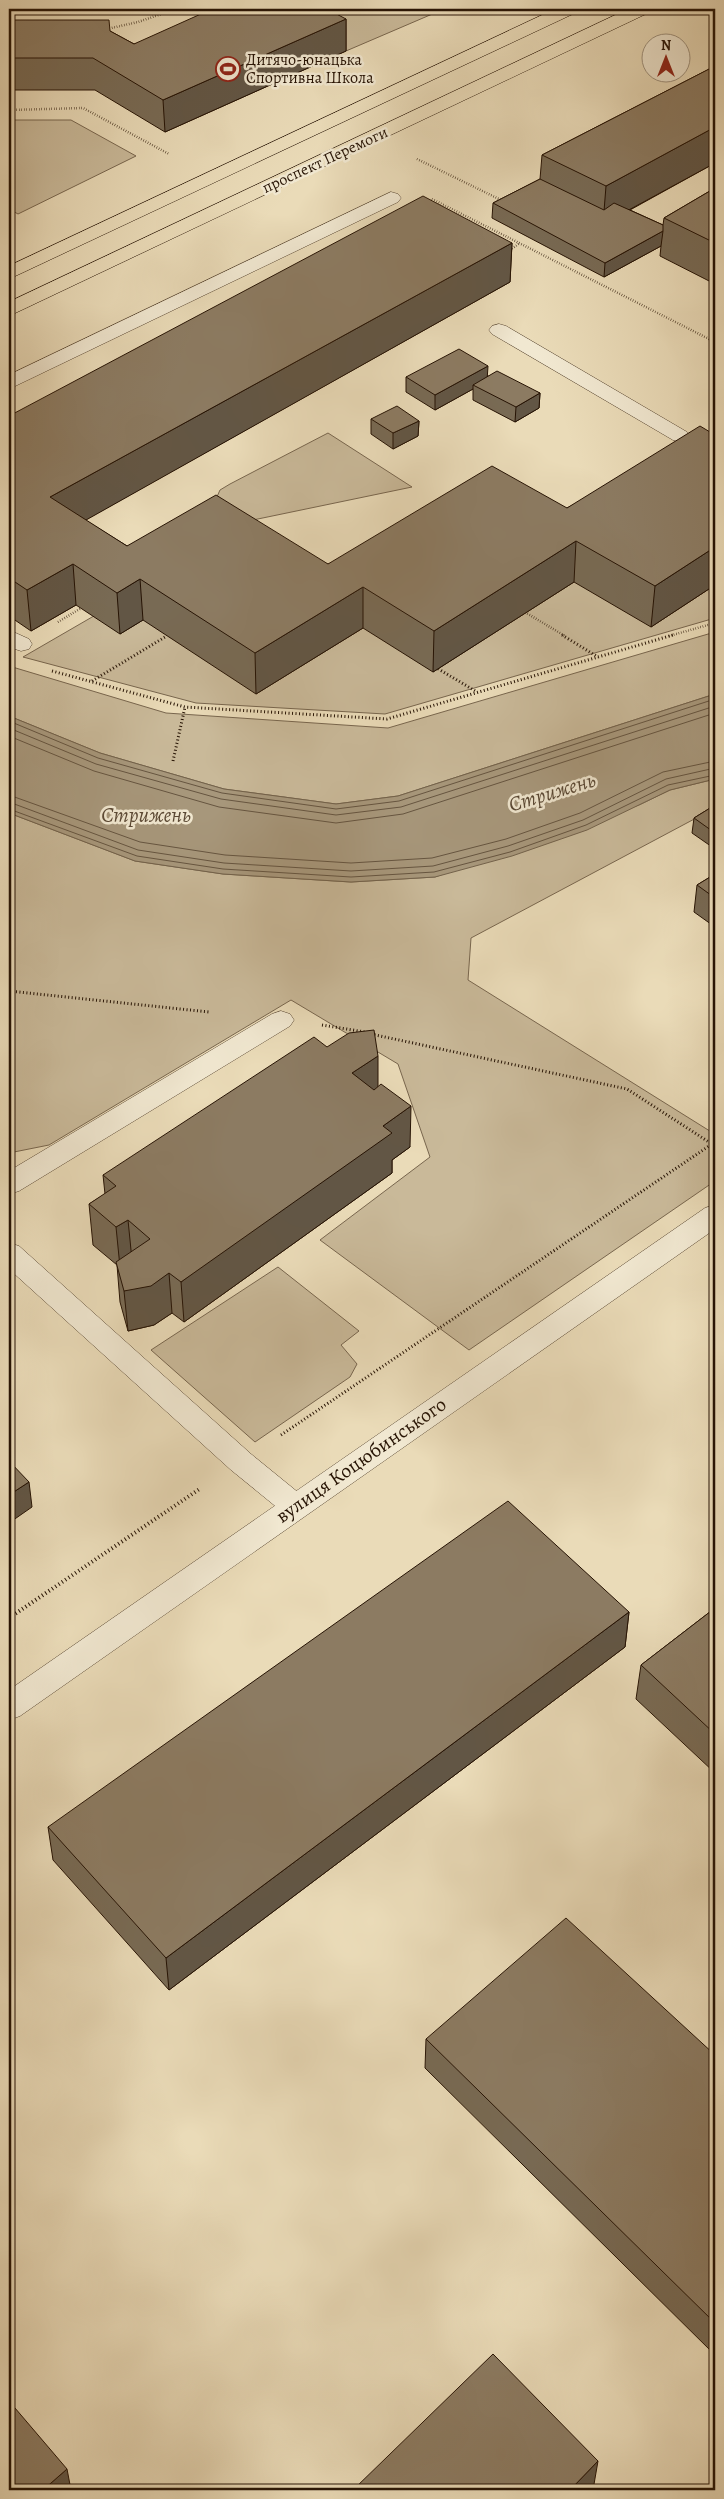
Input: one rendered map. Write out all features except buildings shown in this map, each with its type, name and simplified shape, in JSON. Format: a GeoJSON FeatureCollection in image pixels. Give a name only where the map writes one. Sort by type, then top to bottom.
{"type":"FeatureCollection","features":[{"type":"Feature","properties":{"kind":"main road","name":"проспект Перемоги"},"geometry":{"type":"LineString","coordinates":[[9,273],[569,9]]}},
{"type":"Feature","properties":{"kind":"main road","name":"проспект Перемоги"},"geometry":{"type":"LineString","coordinates":[[9,310],[642,9]]}},
{"type":"Feature","properties":{"kind":"street"},"geometry":{"type":"LineString","coordinates":[[9,384],[391,198]]}},
{"type":"Feature","properties":{"kind":"street"},"geometry":{"type":"LineString","coordinates":[[499,330],[680,436]]}},
{"type":"Feature","properties":{"kind":"street"},"geometry":{"type":"LineString","coordinates":[[9,1184],[281,1020]]}},
{"type":"Feature","properties":{"kind":"street","name":"вулиця Коцюбинського"},"geometry":{"type":"LineString","coordinates":[[9,1707],[715,1215]]}},
{"type":"Feature","properties":{"kind":"street"},"geometry":{"type":"LineString","coordinates":[[9,1253],[241,1462],[295,1506]]}},
{"type":"Feature","properties":{"kind":"path"},"geometry":{"type":"LineString","coordinates":[[100,30],[138,22],[176,9]]}},
{"type":"Feature","properties":{"kind":"path"},"geometry":{"type":"LineString","coordinates":[[9,110],[83,108],[172,156]]}},
{"type":"Feature","properties":{"kind":"path"},"geometry":{"type":"LineString","coordinates":[[416,159],[488,195],[507,202]]}},
{"type":"Feature","properties":{"kind":"path"},"geometry":{"type":"LineString","coordinates":[[425,196],[715,342]]}},
{"type":"Feature","properties":{"kind":"path"},"geometry":{"type":"LineString","coordinates":[[509,251],[520,243]]}},
{"type":"Feature","properties":{"kind":"path"},"geometry":{"type":"LineString","coordinates":[[523,611],[598,657]]}},
{"type":"Feature","properties":{"kind":"path"},"geometry":{"type":"LineString","coordinates":[[45,668],[185,707],[387,719],[715,623]]}},
{"type":"Feature","properties":{"kind":"path"},"geometry":{"type":"LineString","coordinates":[[92,682],[165,637]]}},
{"type":"Feature","properties":{"kind":"path"},"geometry":{"type":"LineString","coordinates":[[432,664],[477,692]]}},
{"type":"Feature","properties":{"kind":"path"},"geometry":{"type":"LineString","coordinates":[[173,761],[185,707]]}},
{"type":"Feature","properties":{"kind":"path"},"geometry":{"type":"LineString","coordinates":[[9,991],[337,1026],[626,1090],[714,1145],[9,1618]]}},
{"type":"Feature","properties":{"kind":"shaded area"},"geometry":{"type":"Polygon","coordinates":[[[282,9],[444,9],[346,51],[276,12],[282,9]]]}},
{"type":"Feature","properties":{"kind":"shaded area"},"geometry":{"type":"Polygon","coordinates":[[[9,120],[71,120],[136,156],[18,214],[9,209],[9,120]]]}},
{"type":"Feature","properties":{"kind":"shaded area"},"geometry":{"type":"Polygon","coordinates":[[[328,433],[412,487],[253,520],[216,499],[220,490],[230,484],[328,433]]]}},
{"type":"Feature","properties":{"kind":"shaded area"},"geometry":{"type":"Polygon","coordinates":[[[573,565],[715,574],[715,618],[385,714],[196,703],[23,657],[99,613],[362,607],[573,565]]]}},
{"type":"Feature","properties":{"kind":"shaded area"},"geometry":{"type":"Polygon","coordinates":[[[715,632],[715,694],[398,796],[336,804],[224,789],[100,753],[9,716],[9,666],[166,713],[388,728],[715,632]]]}},
{"type":"Feature","properties":{"kind":"shaded area"},"geometry":{"type":"Polygon","coordinates":[[[715,779],[715,808],[471,938],[468,980],[713,1133],[715,1143],[715,1181],[469,1350],[320,1240],[430,1157],[398,1064],[291,1000],[49,1145],[14,1152],[9,1151],[9,813],[135,861],[223,874],[351,882],[435,877],[639,805],[670,790],[715,779]]]}},
{"type":"Feature","properties":{"kind":"shaded area"},"geometry":{"type":"Polygon","coordinates":[[[278,1267],[359,1331],[341,1345],[357,1364],[350,1377],[255,1442],[151,1350],[278,1267]]]}},
{"type":"Feature","properties":{"kind":"water","name":"Стрижень"},"geometry":{"type":"Polygon","coordinates":[[[715,694],[715,779],[670,790],[587,830],[512,856],[435,877],[351,882],[223,874],[135,861],[9,813],[9,716],[100,753],[224,789],[336,804],[398,796],[715,694]]]}},
{"type":"Feature","properties":{"kind":"place","name":"Дитячо-юнацька Спортивна Школа"},"geometry":{"type":"Point","coordinates":[228,69]}}]}
